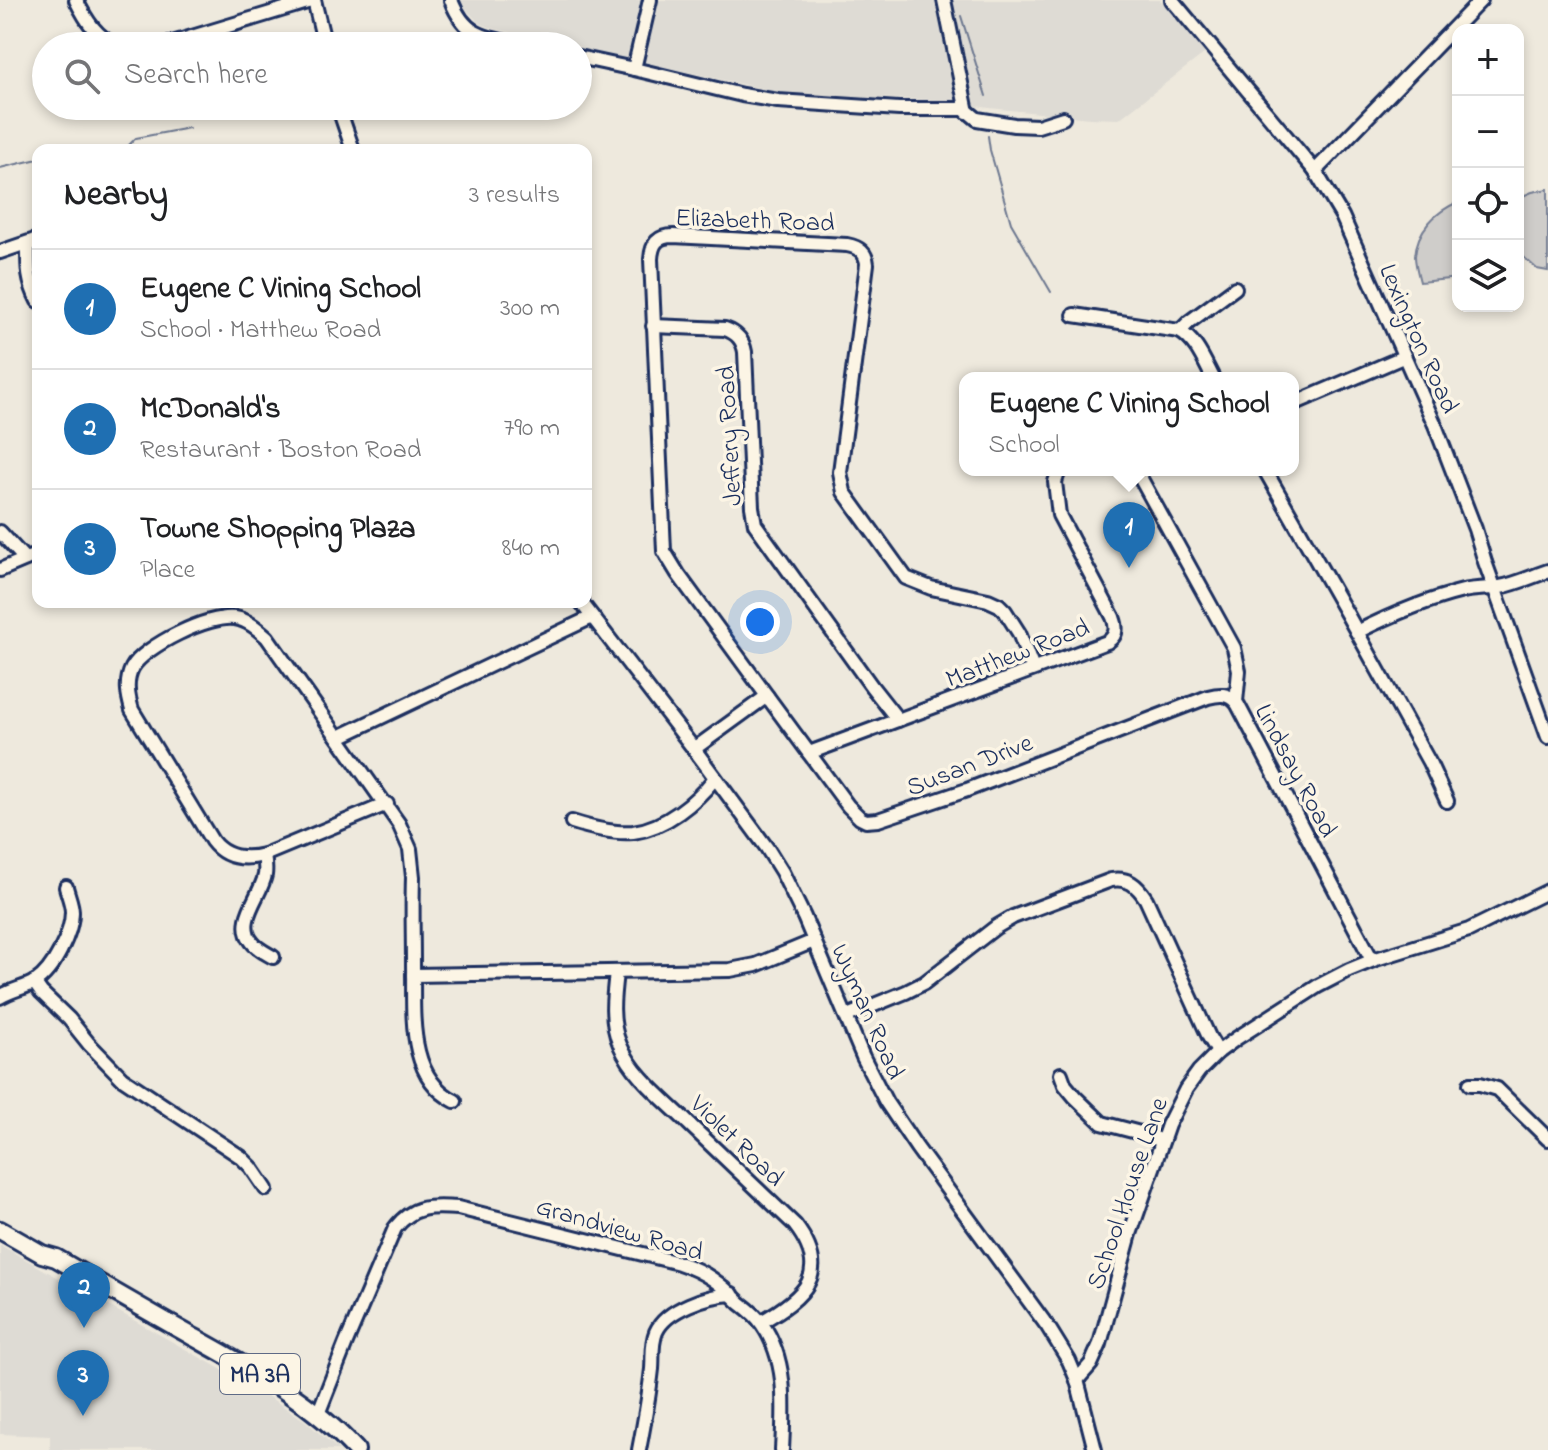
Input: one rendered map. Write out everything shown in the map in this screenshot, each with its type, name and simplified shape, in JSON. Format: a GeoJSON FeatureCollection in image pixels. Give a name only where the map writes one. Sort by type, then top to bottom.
{"type":"FeatureCollection","features":[{"type":"Feature","properties":{"kind":"main road","name":"MA 3A"},"geometry":{"type":"LineString","coordinates":[[0,1230],[42,1254],[56,1258],[267,1378],[318,1414],[356,1450]]}},
{"type":"Feature","properties":{"kind":"main road","name":"MA 3A"},"geometry":{"type":"LineString","coordinates":[[42,1254],[54,1266],[277,1395],[356,1450]]}},
{"type":"Feature","properties":{"kind":"street"},"geometry":{"type":"LineString","coordinates":[[76,0],[95,32]]}},
{"type":"Feature","properties":{"kind":"street"},"geometry":{"type":"LineString","coordinates":[[208,32],[314,0],[322,32]]}},
{"type":"Feature","properties":{"kind":"street"},"geometry":{"type":"LineString","coordinates":[[451,0],[464,25],[472,32]]}},
{"type":"Feature","properties":{"kind":"street"},"geometry":{"type":"LineString","coordinates":[[634,69],[650,0]]}},
{"type":"Feature","properties":{"kind":"street"},"geometry":{"type":"LineString","coordinates":[[944,0],[967,112]]}},
{"type":"Feature","properties":{"kind":"street","name":"Lexington Road"},"geometry":{"type":"LineString","coordinates":[[1172,0],[1315,171],[1342,216],[1446,452],[1548,737]]}},
{"type":"Feature","properties":{"kind":"street"},"geometry":{"type":"LineString","coordinates":[[1315,171],[1481,0]]}},
{"type":"Feature","properties":{"kind":"street"},"geometry":{"type":"LineString","coordinates":[[592,60],[778,101],[899,109],[965,109],[977,119],[1014,125],[1038,126],[1063,118]]}},
{"type":"Feature","properties":{"kind":"street"},"geometry":{"type":"LineString","coordinates":[[343,120],[351,144]]}},
{"type":"Feature","properties":{"kind":"street","name":"Elizabeth Road"},"geometry":{"type":"LineString","coordinates":[[767,696],[664,551],[651,259],[652,249],[662,237],[847,245],[861,250],[867,264],[840,472],[844,492],[906,578],[931,588],[988,600],[1005,611],[1019,633],[1033,669]]}},
{"type":"Feature","properties":{"kind":"street"},"geometry":{"type":"LineString","coordinates":[[0,252],[32,241]]}},
{"type":"Feature","properties":{"kind":"street"},"geometry":{"type":"LineString","coordinates":[[32,247],[28,270],[32,289]]}},
{"type":"Feature","properties":{"kind":"street"},"geometry":{"type":"LineString","coordinates":[[1180,331],[1235,288]]}},
{"type":"Feature","properties":{"kind":"street"},"geometry":{"type":"LineString","coordinates":[[1074,315],[1180,331],[1193,342],[1210,372]]}},
{"type":"Feature","properties":{"kind":"street","name":"Jeffery Road"},"geometry":{"type":"LineString","coordinates":[[653,326],[725,329],[740,339],[745,352],[755,524],[898,720]]}},
{"type":"Feature","properties":{"kind":"street"},"geometry":{"type":"LineString","coordinates":[[1299,401],[1403,357]]}},
{"type":"Feature","properties":{"kind":"street","name":"Matthew Road"},"geometry":{"type":"LineString","coordinates":[[809,753],[1107,642],[1113,637],[1116,631],[1113,617],[1059,515],[1057,476]]}},
{"type":"Feature","properties":{"kind":"street","name":"Lindsay Road"},"geometry":{"type":"LineString","coordinates":[[1139,476],[1236,653],[1239,678],[1236,702],[1372,960]]}},
{"type":"Feature","properties":{"kind":"street"},"geometry":{"type":"LineString","coordinates":[[1268,476],[1429,762],[1447,801]]}},
{"type":"Feature","properties":{"kind":"street"},"geometry":{"type":"LineString","coordinates":[[0,532],[25,559]]}},
{"type":"Feature","properties":{"kind":"street"},"geometry":{"type":"LineString","coordinates":[[0,570],[32,556]]}},
{"type":"Feature","properties":{"kind":"street"},"geometry":{"type":"LineString","coordinates":[[1357,632],[1422,603],[1484,587],[1501,587],[1548,571]]}},
{"type":"Feature","properties":{"kind":"street","name":"Wyman Road"},"geometry":{"type":"LineString","coordinates":[[585,608],[694,749],[782,872],[863,1057],[894,1116],[1048,1327],[1069,1361],[1095,1450]]}},
{"type":"Feature","properties":{"kind":"street"},"geometry":{"type":"LineString","coordinates":[[339,737],[592,617]]}},
{"type":"Feature","properties":{"kind":"street"},"geometry":{"type":"LineString","coordinates":[[387,804],[264,855],[248,858],[228,855],[212,841],[132,710],[128,697],[130,671],[138,659],[169,639],[214,620],[240,619],[267,637],[387,804],[404,832],[412,859],[416,1046],[441,1094],[455,1101]]}},
{"type":"Feature","properties":{"kind":"street","name":"Susan Drive"},"geometry":{"type":"LineString","coordinates":[[767,696],[855,814],[866,821],[878,820],[967,790],[1208,697],[1228,695],[1236,702]]}},
{"type":"Feature","properties":{"kind":"street"},"geometry":{"type":"LineString","coordinates":[[694,749],[767,696]]}},
{"type":"Feature","properties":{"kind":"street"},"geometry":{"type":"LineString","coordinates":[[572,822],[621,832],[646,829],[679,812],[704,792],[715,778]]}},
{"type":"Feature","properties":{"kind":"street"},"geometry":{"type":"LineString","coordinates":[[264,855],[264,878],[248,915],[246,928],[253,943],[273,957]]}},
{"type":"Feature","properties":{"kind":"street"},"geometry":{"type":"LineString","coordinates":[[847,1016],[924,983],[1013,917],[1111,880],[1123,879],[1135,885],[1146,899],[1218,1052]]}},
{"type":"Feature","properties":{"kind":"street"},"geometry":{"type":"LineString","coordinates":[[0,997],[34,982],[52,967],[66,935],[72,910],[66,887]]}},
{"type":"Feature","properties":{"kind":"street","name":"School House Lane"},"geometry":{"type":"LineString","coordinates":[[1077,1380],[1091,1364],[1100,1344],[1130,1234],[1162,1141],[1186,1089],[1199,1071],[1237,1038],[1318,986],[1372,960],[1469,930],[1548,891]]}},
{"type":"Feature","properties":{"kind":"street"},"geometry":{"type":"LineString","coordinates":[[413,975],[730,970],[756,965],[814,941]]}},
{"type":"Feature","properties":{"kind":"street","name":"Violet Road"},"geometry":{"type":"LineString","coordinates":[[616,973],[614,1025],[618,1042],[631,1065],[795,1225],[808,1244],[813,1264],[809,1282],[797,1299],[761,1322]]}},
{"type":"Feature","properties":{"kind":"street"},"geometry":{"type":"LineString","coordinates":[[34,982],[122,1078],[241,1157],[266,1189]]}},
{"type":"Feature","properties":{"kind":"street"},"geometry":{"type":"LineString","coordinates":[[1061,1074],[1075,1097],[1102,1123],[1162,1141]]}},
{"type":"Feature","properties":{"kind":"street"},"geometry":{"type":"LineString","coordinates":[[1470,1084],[1497,1089],[1548,1139]]}},
{"type":"Feature","properties":{"kind":"street","name":"Grandview Road"},"geometry":{"type":"LineString","coordinates":[[318,1414],[395,1228],[402,1219],[435,1206],[458,1208],[679,1263],[704,1272],[761,1322],[774,1346],[780,1362],[784,1402],[782,1450]]}},
{"type":"Feature","properties":{"kind":"street"},"geometry":{"type":"LineString","coordinates":[[639,1450],[655,1333],[669,1316],[706,1297],[732,1294]]}},
{"type":"Feature","properties":{"kind":"street"},"geometry":{"type":"LineString","coordinates":[[1069,1361],[1083,1358],[1100,1344]]}},
{"type":"Feature","properties":{"kind":"shaded area"},"geometry":{"type":"Polygon","coordinates":[[[461,0],[1160,0],[1205,53],[1119,119],[1090,118],[939,100],[794,96],[592,51],[592,32],[508,32],[495,29],[479,23],[461,0]]]}},
{"type":"Feature","properties":{"kind":"shaded area"},"geometry":{"type":"Polygon","coordinates":[[[1548,189],[1548,271],[1537,269],[1524,257],[1524,195],[1548,189]]]}},
{"type":"Feature","properties":{"kind":"shaded area"},"geometry":{"type":"Polygon","coordinates":[[[1452,205],[1452,279],[1420,282],[1416,247],[1423,230],[1452,205]]]}},
{"type":"Feature","properties":{"kind":"shaded area"},"geometry":{"type":"Polygon","coordinates":[[[0,1245],[258,1390],[304,1420],[339,1450],[50,1450],[50,1436],[0,1434],[0,1245]]]}},
{"type":"Feature","properties":{"kind":"waterway"},"geometry":{"type":"LineString","coordinates":[[961,16],[986,96]]}},
{"type":"Feature","properties":{"kind":"waterway"},"geometry":{"type":"LineString","coordinates":[[130,144],[136,138],[189,128]]}},
{"type":"Feature","properties":{"kind":"waterway"},"geometry":{"type":"LineString","coordinates":[[988,136],[1011,223],[1051,292]]}},
{"type":"Feature","properties":{"kind":"waterway"},"geometry":{"type":"LineString","coordinates":[[0,168],[32,160]]}},
{"type":"Feature","properties":{"kind":"place","name":"Eugene C Vining School"},"geometry":{"type":"Point","coordinates":[1129,568]}},
{"type":"Feature","properties":{"kind":"place","name":"McDonald's"},"geometry":{"type":"Point","coordinates":[84,1328]}},
{"type":"Feature","properties":{"kind":"place","name":"Towne Shopping Plaza"},"geometry":{"type":"Point","coordinates":[83,1416]}}]}
